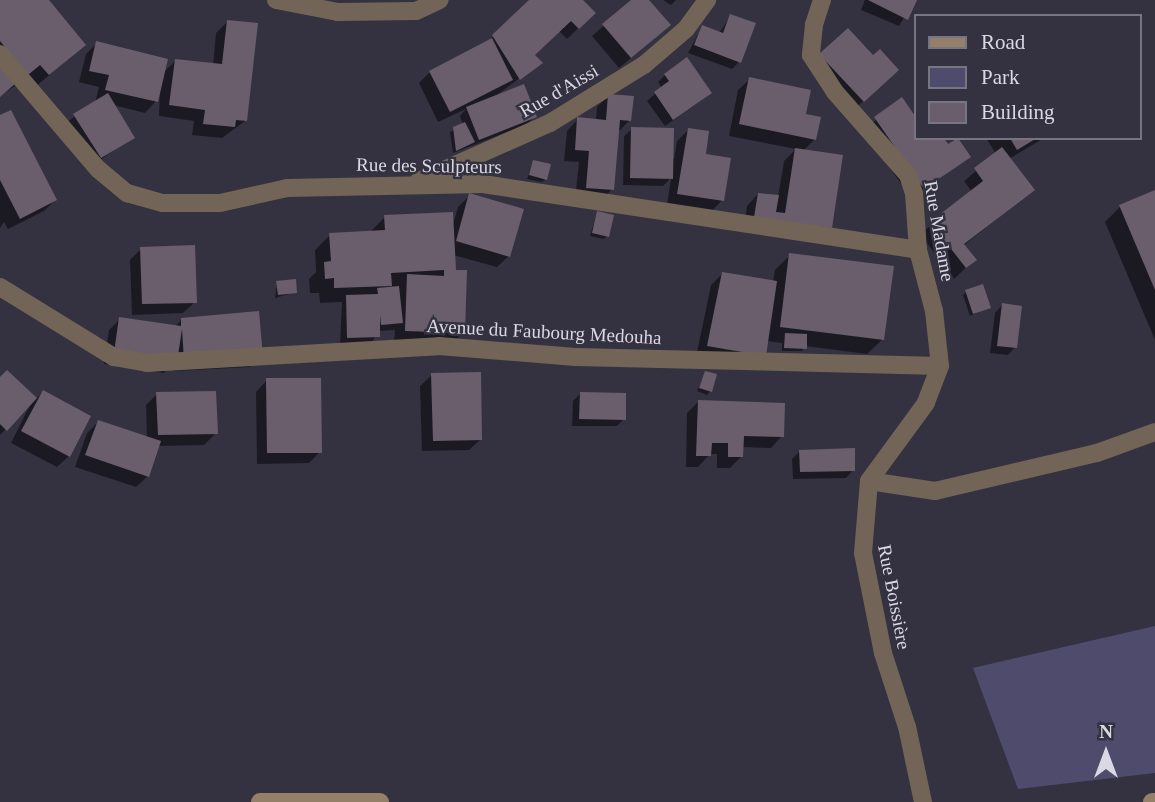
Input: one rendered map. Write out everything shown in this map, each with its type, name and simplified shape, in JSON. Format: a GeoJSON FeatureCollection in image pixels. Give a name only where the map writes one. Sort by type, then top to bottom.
{"type":"FeatureCollection","features":[{"type":"Feature","properties":{"kind":"street"},"geometry":{"type":"LineString","coordinates":[[276,0],[338,12],[416,11],[440,0]]}},
{"type":"Feature","properties":{"kind":"street","name":"Rue d'Aissi"},"geometry":{"type":"LineString","coordinates":[[410,185],[550,123],[632,72],[686,29],[707,0]]}},
{"type":"Feature","properties":{"kind":"street","name":"Rue Madame"},"geometry":{"type":"LineString","coordinates":[[822,0],[814,25],[811,55],[835,92],[908,176],[917,210],[918,250],[934,312],[940,366],[926,402],[869,481]]}},
{"type":"Feature","properties":{"kind":"street","name":"Rue des Sculpteurs"},"geometry":{"type":"LineString","coordinates":[[0,54],[98,169],[128,193],[163,203],[194,205],[287,188],[483,184],[918,250]]}},
{"type":"Feature","properties":{"kind":"street","name":"Avenue du Faubourg Medouha"},"geometry":{"type":"LineString","coordinates":[[0,287],[114,357],[148,363],[439,346],[576,357],[940,366]]}},
{"type":"Feature","properties":{"kind":"street"},"geometry":{"type":"LineString","coordinates":[[869,481],[935,491],[1097,453],[1155,432]]}},
{"type":"Feature","properties":{"kind":"street","name":"Rue Boissière"},"geometry":{"type":"LineString","coordinates":[[869,481],[863,552],[883,653],[907,727],[923,802]]}},
{"type":"Feature","properties":{"kind":"street"},"geometry":{"type":"LineString","coordinates":[[260,802],[380,802]]}},
{"type":"Feature","properties":{"kind":"green space"},"geometry":{"type":"Polygon","coordinates":[[[1155,626],[1155,773],[1018,789],[973,668],[1155,626]]]}},
{"type":"Feature","properties":{"kind":"building"},"geometry":{"type":"Polygon","coordinates":[[[0,0],[49,0],[86,45],[49,75],[40,65],[28,75],[0,41],[0,0]]]}},
{"type":"Feature","properties":{"kind":"building"},"geometry":{"type":"Polygon","coordinates":[[[529,0],[583,0],[596,13],[579,29],[571,21],[535,55],[543,63],[520,80],[492,35],[529,0]]]}},
{"type":"Feature","properties":{"kind":"building"},"geometry":{"type":"Polygon","coordinates":[[[631,0],[649,0],[671,25],[631,58],[602,24],[631,0]]]}},
{"type":"Feature","properties":{"kind":"building"},"geometry":{"type":"Polygon","coordinates":[[[868,0],[917,0],[908,20],[868,0]]]}},
{"type":"Feature","properties":{"kind":"building"},"geometry":{"type":"Polygon","coordinates":[[[730,14],[756,23],[741,63],[694,45],[702,25],[723,33],[730,14]]]}},
{"type":"Feature","properties":{"kind":"building"},"geometry":{"type":"Polygon","coordinates":[[[227,20],[258,23],[247,121],[236,120],[235,127],[203,124],[205,110],[169,105],[175,59],[222,64],[227,20]]]}},
{"type":"Feature","properties":{"kind":"building"},"geometry":{"type":"Polygon","coordinates":[[[848,28],[873,55],[880,49],[899,70],[864,102],[819,54],[848,28]]]}},
{"type":"Feature","properties":{"kind":"building"},"geometry":{"type":"Polygon","coordinates":[[[492,38],[513,80],[450,112],[429,71],[492,38]]]}},
{"type":"Feature","properties":{"kind":"building"},"geometry":{"type":"Polygon","coordinates":[[[96,41],[168,59],[158,102],[105,90],[109,75],[89,71],[96,41]]]}},
{"type":"Feature","properties":{"kind":"building"},"geometry":{"type":"Polygon","coordinates":[[[687,57],[712,93],[673,120],[654,92],[669,81],[664,74],[687,57]]]}},
{"type":"Feature","properties":{"kind":"building"},"geometry":{"type":"Polygon","coordinates":[[[0,66],[16,83],[0,97],[0,66]]]}},
{"type":"Feature","properties":{"kind":"building"},"geometry":{"type":"Polygon","coordinates":[[[749,77],[811,90],[806,114],[821,117],[816,140],[739,124],[749,77]]]}},
{"type":"Feature","properties":{"kind":"building"},"geometry":{"type":"Polygon","coordinates":[[[524,84],[537,117],[479,140],[466,107],[524,84]]]}},
{"type":"Feature","properties":{"kind":"building"},"geometry":{"type":"Polygon","coordinates":[[[108,93],[135,138],[101,158],[73,114],[108,93]]]}},
{"type":"Feature","properties":{"kind":"building"},"geometry":{"type":"Polygon","coordinates":[[[608,94],[634,96],[631,121],[620,120],[614,190],[586,188],[589,151],[575,150],[577,117],[606,120],[608,94]]]}},
{"type":"Feature","properties":{"kind":"building"},"geometry":{"type":"Polygon","coordinates":[[[902,97],[914,115],[914,140],[945,140],[948,144],[959,140],[971,157],[924,189],[874,117],[902,97]]]}},
{"type":"Feature","properties":{"kind":"building"},"geometry":{"type":"Polygon","coordinates":[[[11,110],[57,200],[20,219],[0,180],[0,115],[11,110]]]}},
{"type":"Feature","properties":{"kind":"building"},"geometry":{"type":"Polygon","coordinates":[[[465,122],[475,142],[456,151],[453,127],[465,122]]]}},
{"type":"Feature","properties":{"kind":"building"},"geometry":{"type":"Polygon","coordinates":[[[631,127],[674,128],[673,179],[630,178],[631,127]]]}},
{"type":"Feature","properties":{"kind":"building"},"geometry":{"type":"Polygon","coordinates":[[[688,128],[709,131],[706,154],[731,158],[724,201],[677,194],[688,128]]]}},
{"type":"Feature","properties":{"kind":"building"},"geometry":{"type":"Polygon","coordinates":[[[1011,140],[1034,140],[1017,150],[1011,140]]]}},
{"type":"Feature","properties":{"kind":"building"},"geometry":{"type":"Polygon","coordinates":[[[1002,147],[1035,190],[964,244],[977,260],[966,268],[930,222],[983,181],[974,168],[1002,147]]]}},
{"type":"Feature","properties":{"kind":"building"},"geometry":{"type":"Polygon","coordinates":[[[795,148],[843,155],[832,228],[754,217],[758,193],[779,195],[776,212],[785,213],[795,148]]]}},
{"type":"Feature","properties":{"kind":"building"},"geometry":{"type":"Polygon","coordinates":[[[533,160],[551,164],[547,180],[529,175],[533,160]]]}},
{"type":"Feature","properties":{"kind":"building"},"geometry":{"type":"Polygon","coordinates":[[[1155,190],[1155,290],[1119,205],[1155,190]]]}},
{"type":"Feature","properties":{"kind":"building"},"geometry":{"type":"Polygon","coordinates":[[[469,193],[524,209],[510,257],[456,241],[469,193]]]}},
{"type":"Feature","properties":{"kind":"building"},"geometry":{"type":"Polygon","coordinates":[[[597,211],[614,215],[609,237],[592,233],[597,211]]]}},
{"type":"Feature","properties":{"kind":"building"},"geometry":{"type":"Polygon","coordinates":[[[453,212],[456,270],[467,270],[465,333],[405,331],[407,274],[444,276],[444,270],[391,273],[392,286],[334,288],[334,278],[325,279],[324,262],[331,261],[329,233],[385,230],[384,215],[453,212]]]}},
{"type":"Feature","properties":{"kind":"building"},"geometry":{"type":"Polygon","coordinates":[[[195,245],[197,303],[142,304],[140,247],[195,245]]]}},
{"type":"Feature","properties":{"kind":"building"},"geometry":{"type":"Polygon","coordinates":[[[789,253],[894,266],[884,340],[780,327],[789,253]]]}},
{"type":"Feature","properties":{"kind":"building"},"geometry":{"type":"Polygon","coordinates":[[[722,272],[777,281],[766,356],[707,346],[722,272]]]}},
{"type":"Feature","properties":{"kind":"building"},"geometry":{"type":"Polygon","coordinates":[[[296,279],[297,293],[278,295],[276,281],[296,279]]]}},
{"type":"Feature","properties":{"kind":"building"},"geometry":{"type":"Polygon","coordinates":[[[983,284],[991,308],[973,314],[965,290],[983,284]]]}},
{"type":"Feature","properties":{"kind":"building"},"geometry":{"type":"Polygon","coordinates":[[[399,286],[403,323],[381,325],[380,315],[380,337],[347,338],[346,295],[378,294],[377,288],[399,286]]]}},
{"type":"Feature","properties":{"kind":"building"},"geometry":{"type":"Polygon","coordinates":[[[1002,303],[1022,306],[1017,348],[997,346],[1002,303]]]}},
{"type":"Feature","properties":{"kind":"building"},"geometry":{"type":"Polygon","coordinates":[[[259,311],[263,357],[184,360],[182,329],[177,362],[114,353],[119,317],[181,326],[181,318],[259,311]]]}},
{"type":"Feature","properties":{"kind":"building"},"geometry":{"type":"Polygon","coordinates":[[[785,333],[807,334],[807,349],[784,348],[785,333]]]}},
{"type":"Feature","properties":{"kind":"building"},"geometry":{"type":"Polygon","coordinates":[[[7,370],[37,398],[7,431],[0,424],[0,377],[7,370]]]}},
{"type":"Feature","properties":{"kind":"building"},"geometry":{"type":"Polygon","coordinates":[[[705,371],[717,374],[712,392],[699,388],[705,371]]]}},
{"type":"Feature","properties":{"kind":"building"},"geometry":{"type":"Polygon","coordinates":[[[481,372],[482,440],[433,441],[431,373],[481,372]]]}},
{"type":"Feature","properties":{"kind":"building"},"geometry":{"type":"Polygon","coordinates":[[[266,378],[321,378],[322,453],[267,453],[266,378]]]}},
{"type":"Feature","properties":{"kind":"building"},"geometry":{"type":"Polygon","coordinates":[[[43,390],[91,416],[70,457],[21,431],[43,390]]]}},
{"type":"Feature","properties":{"kind":"building"},"geometry":{"type":"Polygon","coordinates":[[[216,391],[218,434],[158,435],[156,392],[216,391]]]}},
{"type":"Feature","properties":{"kind":"building"},"geometry":{"type":"Polygon","coordinates":[[[580,392],[626,393],[626,420],[579,419],[580,392]]]}},
{"type":"Feature","properties":{"kind":"building"},"geometry":{"type":"Polygon","coordinates":[[[698,400],[785,403],[784,437],[744,436],[743,457],[728,457],[728,443],[712,443],[711,456],[696,456],[698,400]]]}},
{"type":"Feature","properties":{"kind":"building"},"geometry":{"type":"Polygon","coordinates":[[[98,420],[161,441],[149,477],[85,455],[98,420]]]}},
{"type":"Feature","properties":{"kind":"building"},"geometry":{"type":"Polygon","coordinates":[[[855,448],[855,471],[800,472],[799,450],[855,448]]]}}]}
